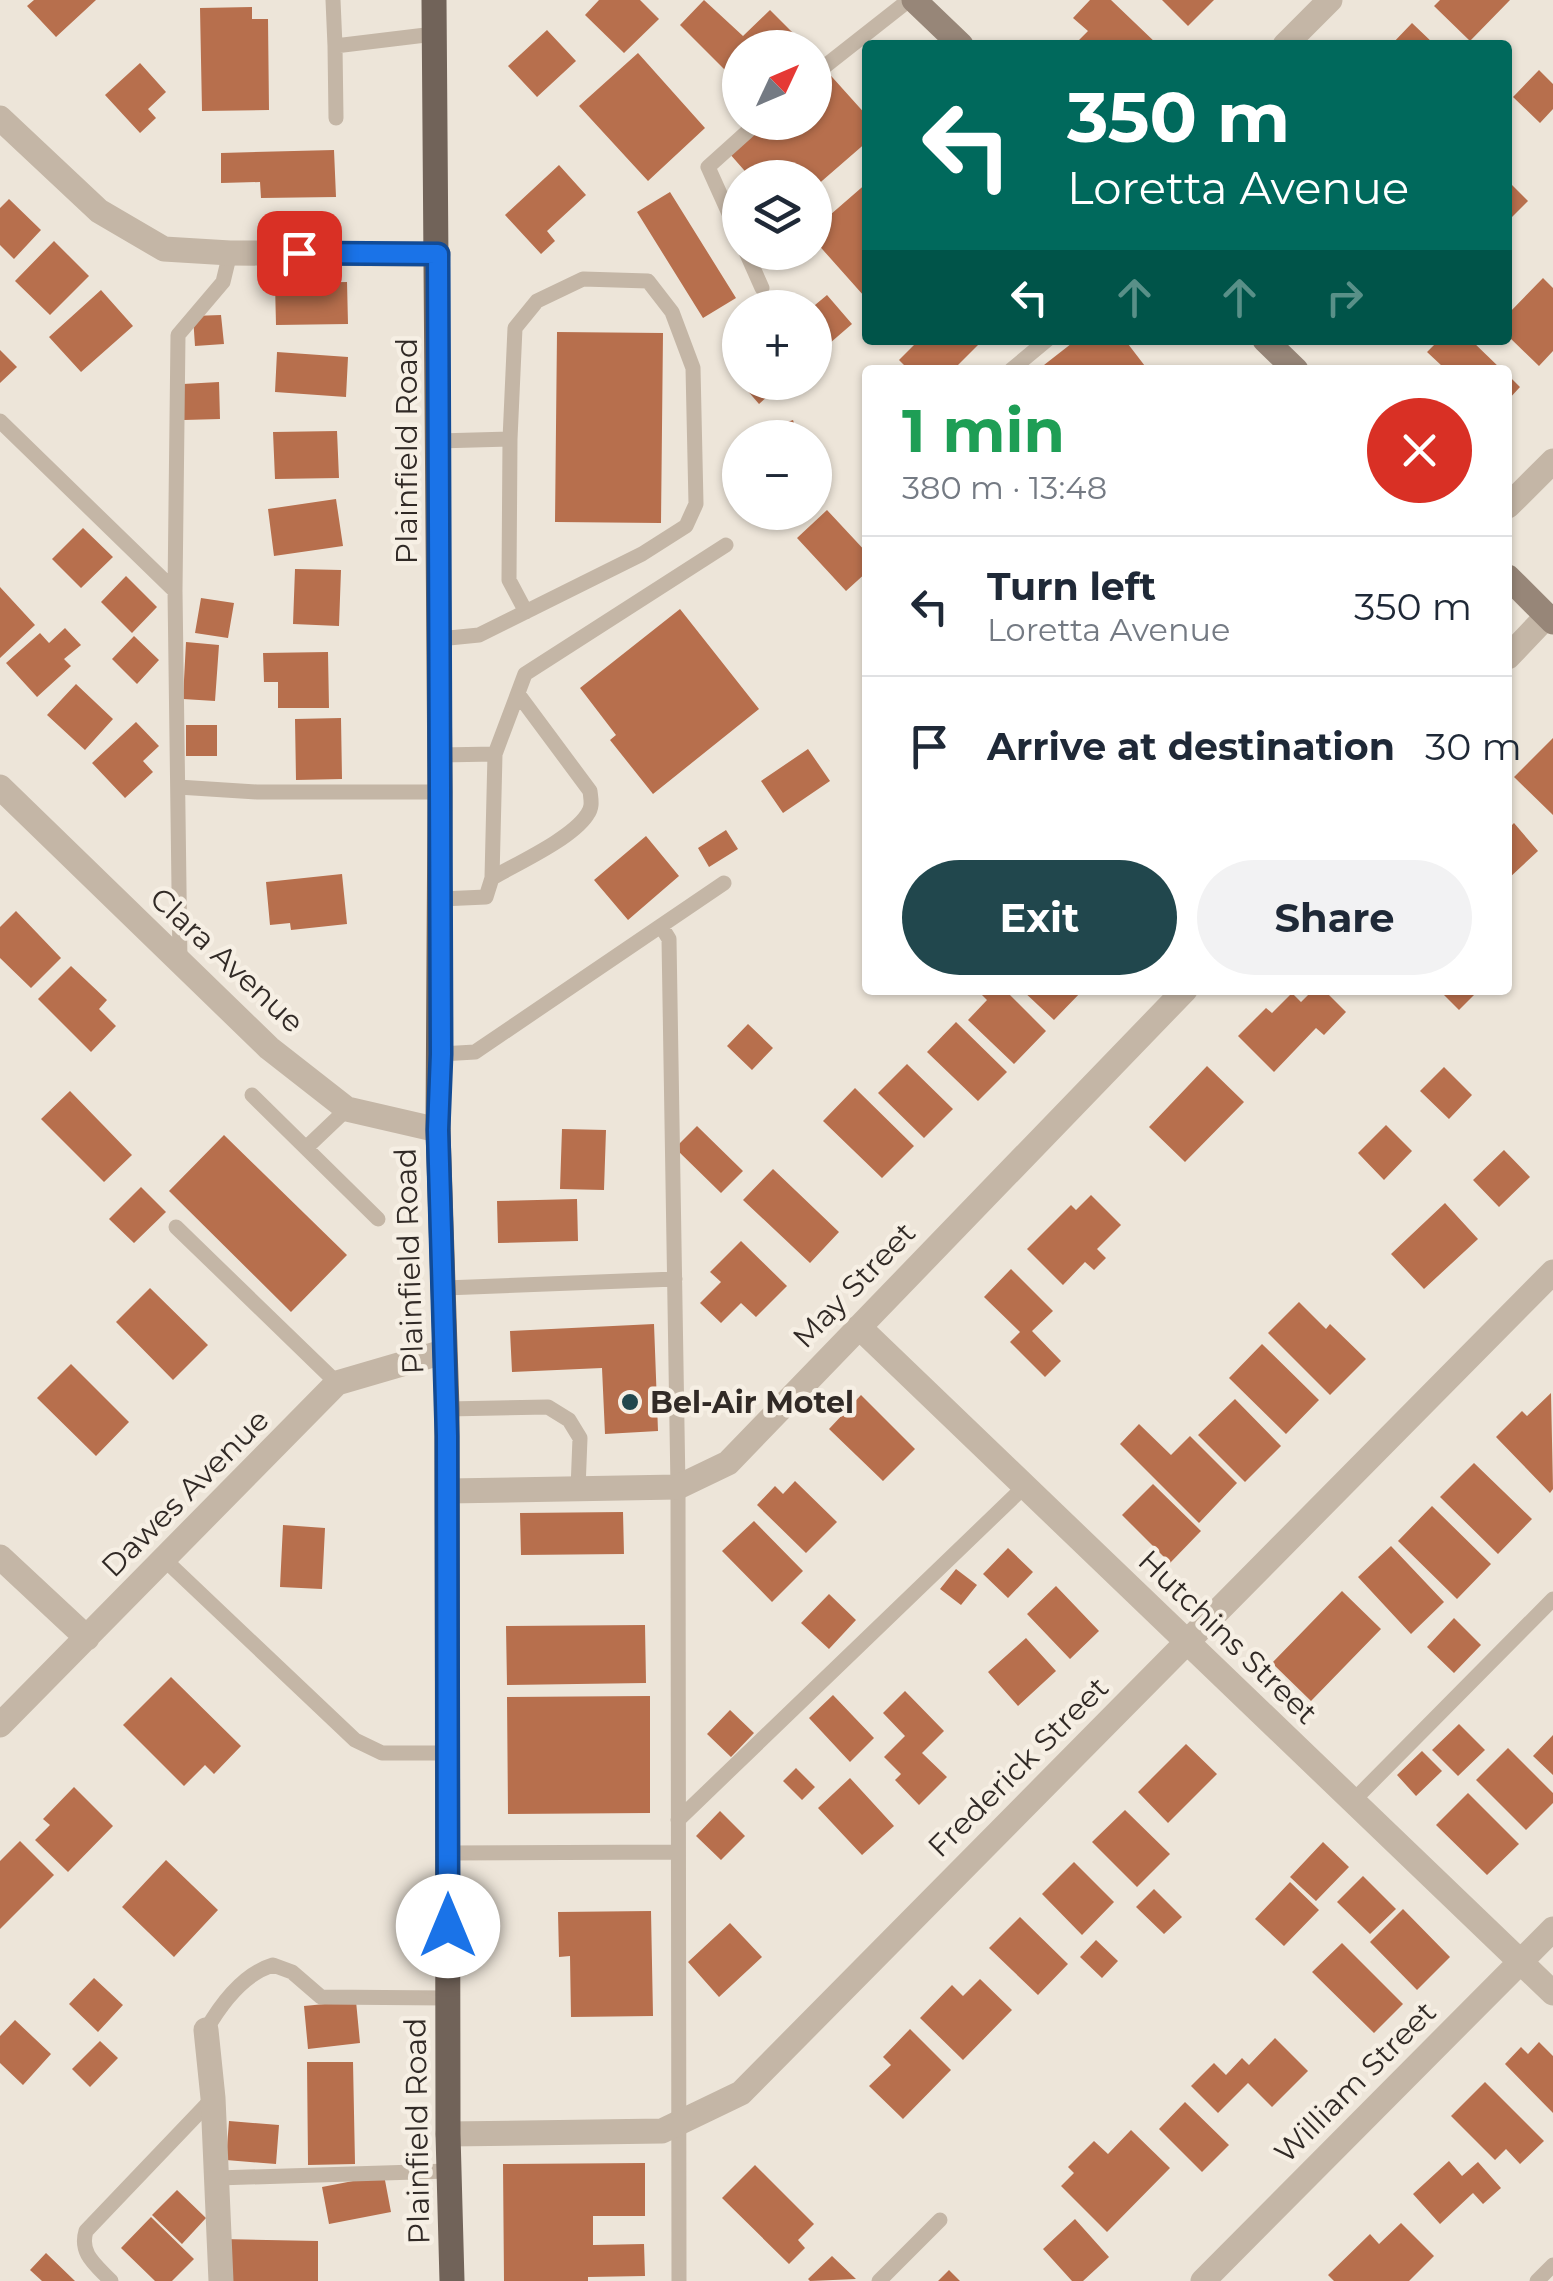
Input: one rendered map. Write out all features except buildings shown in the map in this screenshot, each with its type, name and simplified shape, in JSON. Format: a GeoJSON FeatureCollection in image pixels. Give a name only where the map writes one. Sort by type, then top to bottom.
{"type":"FeatureCollection","features":[{"type":"Feature","properties":{"kind":"main road","name":"Plainfield Road"},"geometry":{"type":"LineString","coordinates":[[434,0],[441,899],[438,1130],[448,1491],[448,2171],[452,2281]]}},
{"type":"Feature","properties":{"kind":"street"},"geometry":{"type":"LineString","coordinates":[[911,0],[955,40]]}},
{"type":"Feature","properties":{"kind":"street"},"geometry":{"type":"LineString","coordinates":[[1290,40],[1330,0]]}},
{"type":"Feature","properties":{"kind":"street"},"geometry":{"type":"LineString","coordinates":[[0,118],[98,212],[164,249],[438,254]]}},
{"type":"Feature","properties":{"kind":"street"},"geometry":{"type":"LineString","coordinates":[[1270,345],[1291,365]]}},
{"type":"Feature","properties":{"kind":"street"},"geometry":{"type":"LineString","coordinates":[[1512,502],[1553,461]]}},
{"type":"Feature","properties":{"kind":"street"},"geometry":{"type":"LineString","coordinates":[[1512,581],[1550,619],[1512,653]]}},
{"type":"Feature","properties":{"kind":"street","name":"Clara Avenue"},"geometry":{"type":"LineString","coordinates":[[0,787],[269,1048],[346,1109],[438,1130]]}},
{"type":"Feature","properties":{"kind":"street","name":"May Street"},"geometry":{"type":"LineString","coordinates":[[448,1491],[678,1487],[728,1464],[1180,995]]}},
{"type":"Feature","properties":{"kind":"street","name":"Frederick Street"},"geometry":{"type":"LineString","coordinates":[[448,2134],[662,2131],[741,2093],[1553,1272]]}},
{"type":"Feature","properties":{"kind":"street","name":"Hutchins Street"},"geometry":{"type":"LineString","coordinates":[[859,1327],[1553,1994]]}},
{"type":"Feature","properties":{"kind":"street","name":"Dawes Avenue"},"geometry":{"type":"LineString","coordinates":[[0,1725],[338,1383],[443,1352]]}},
{"type":"Feature","properties":{"kind":"street"},"geometry":{"type":"LineString","coordinates":[[0,1558],[87,1638]]}},
{"type":"Feature","properties":{"kind":"street","name":"William Street"},"geometry":{"type":"LineString","coordinates":[[1203,2281],[1553,1928]]}},
{"type":"Feature","properties":{"kind":"street"},"geometry":{"type":"LineString","coordinates":[[206,2030],[221,2281]]}},
{"type":"Feature","properties":{"kind":"lane"},"geometry":{"type":"LineString","coordinates":[[332,0],[336,118]]}},
{"type":"Feature","properties":{"kind":"lane"},"geometry":{"type":"LineString","coordinates":[[832,61],[911,0]]}},
{"type":"Feature","properties":{"kind":"lane"},"geometry":{"type":"LineString","coordinates":[[335,46],[434,34]]}},
{"type":"Feature","properties":{"kind":"lane"},"geometry":{"type":"LineString","coordinates":[[722,199],[708,168],[738,140]]}},
{"type":"Feature","properties":{"kind":"lane"},"geometry":{"type":"LineString","coordinates":[[180,962],[175,591],[178,335],[223,282],[230,253]]}},
{"type":"Feature","properties":{"kind":"lane"},"geometry":{"type":"LineString","coordinates":[[754,270],[762,288]]}},
{"type":"Feature","properties":{"kind":"lane"},"geometry":{"type":"LineString","coordinates":[[440,639],[478,635],[526,612],[642,554],[686,526],[696,504],[693,368],[672,312],[648,281],[582,279],[538,301],[515,328],[509,580],[526,612]]}},
{"type":"Feature","properties":{"kind":"lane"},"geometry":{"type":"LineString","coordinates":[[1017,365],[1041,345]]}},
{"type":"Feature","properties":{"kind":"lane"},"geometry":{"type":"LineString","coordinates":[[0,421],[175,591]]}},
{"type":"Feature","properties":{"kind":"lane"},"geometry":{"type":"LineString","coordinates":[[438,440],[510,440]]}},
{"type":"Feature","properties":{"kind":"lane"},"geometry":{"type":"LineString","coordinates":[[441,899],[486,897],[492,878],[496,754],[526,674],[726,546]]}},
{"type":"Feature","properties":{"kind":"lane"},"geometry":{"type":"LineString","coordinates":[[492,878],[570,831],[586,817],[592,805],[590,791],[518,694]]}},
{"type":"Feature","properties":{"kind":"lane"},"geometry":{"type":"LineString","coordinates":[[440,755],[496,754]]}},
{"type":"Feature","properties":{"kind":"lane"},"geometry":{"type":"LineString","coordinates":[[178,787],[257,792],[440,792]]}},
{"type":"Feature","properties":{"kind":"lane"},"geometry":{"type":"LineString","coordinates":[[441,1054],[474,1052],[724,883]]}},
{"type":"Feature","properties":{"kind":"lane"},"geometry":{"type":"LineString","coordinates":[[661,926],[669,940],[678,1487],[679,2281]]}},
{"type":"Feature","properties":{"kind":"lane"},"geometry":{"type":"LineString","coordinates":[[252,1095],[378,1219]]}},
{"type":"Feature","properties":{"kind":"lane"},"geometry":{"type":"LineString","coordinates":[[306,1148],[346,1109]]}},
{"type":"Feature","properties":{"kind":"lane"},"geometry":{"type":"LineString","coordinates":[[176,1227],[338,1383]]}},
{"type":"Feature","properties":{"kind":"lane"},"geometry":{"type":"LineString","coordinates":[[445,1288],[675,1279]]}},
{"type":"Feature","properties":{"kind":"lane"},"geometry":{"type":"LineString","coordinates":[[446,1409],[548,1408],[569,1420],[580,1438],[578,1488]]}},
{"type":"Feature","properties":{"kind":"lane"},"geometry":{"type":"LineString","coordinates":[[678,1820],[1025,1486]]}},
{"type":"Feature","properties":{"kind":"lane"},"geometry":{"type":"LineString","coordinates":[[165,1560],[355,1740],[382,1753],[448,1753]]}},
{"type":"Feature","properties":{"kind":"lane"},"geometry":{"type":"LineString","coordinates":[[1352,1802],[1553,1599]]}},
{"type":"Feature","properties":{"kind":"lane"},"geometry":{"type":"LineString","coordinates":[[448,1854],[678,1852]]}},
{"type":"Feature","properties":{"kind":"lane"},"geometry":{"type":"LineString","coordinates":[[206,2030],[248,1978],[273,1965],[292,1972],[321,1996],[448,1998]]}},
{"type":"Feature","properties":{"kind":"lane"},"geometry":{"type":"LineString","coordinates":[[111,2281],[85,2254],[82,2243],[86,2231],[213,2098]]}},
{"type":"Feature","properties":{"kind":"lane"},"geometry":{"type":"LineString","coordinates":[[217,2178],[448,2171]]}},
{"type":"Feature","properties":{"kind":"lane"},"geometry":{"type":"LineString","coordinates":[[880,2281],[940,2220]]}},
{"type":"Feature","properties":{"kind":"lane"},"geometry":{"type":"LineString","coordinates":[[1538,2281],[1553,2266]]}},
{"type":"Feature","properties":{"kind":"place","name":"Bel-Air Motel"},"geometry":{"type":"Point","coordinates":[630,1402]}},
{"type":"Feature","properties":{"kind":"route"},"geometry":{"type":"LineString","coordinates":[[299,253],[438,254],[438,1130],[447,1436],[448,1926]]}}]}
